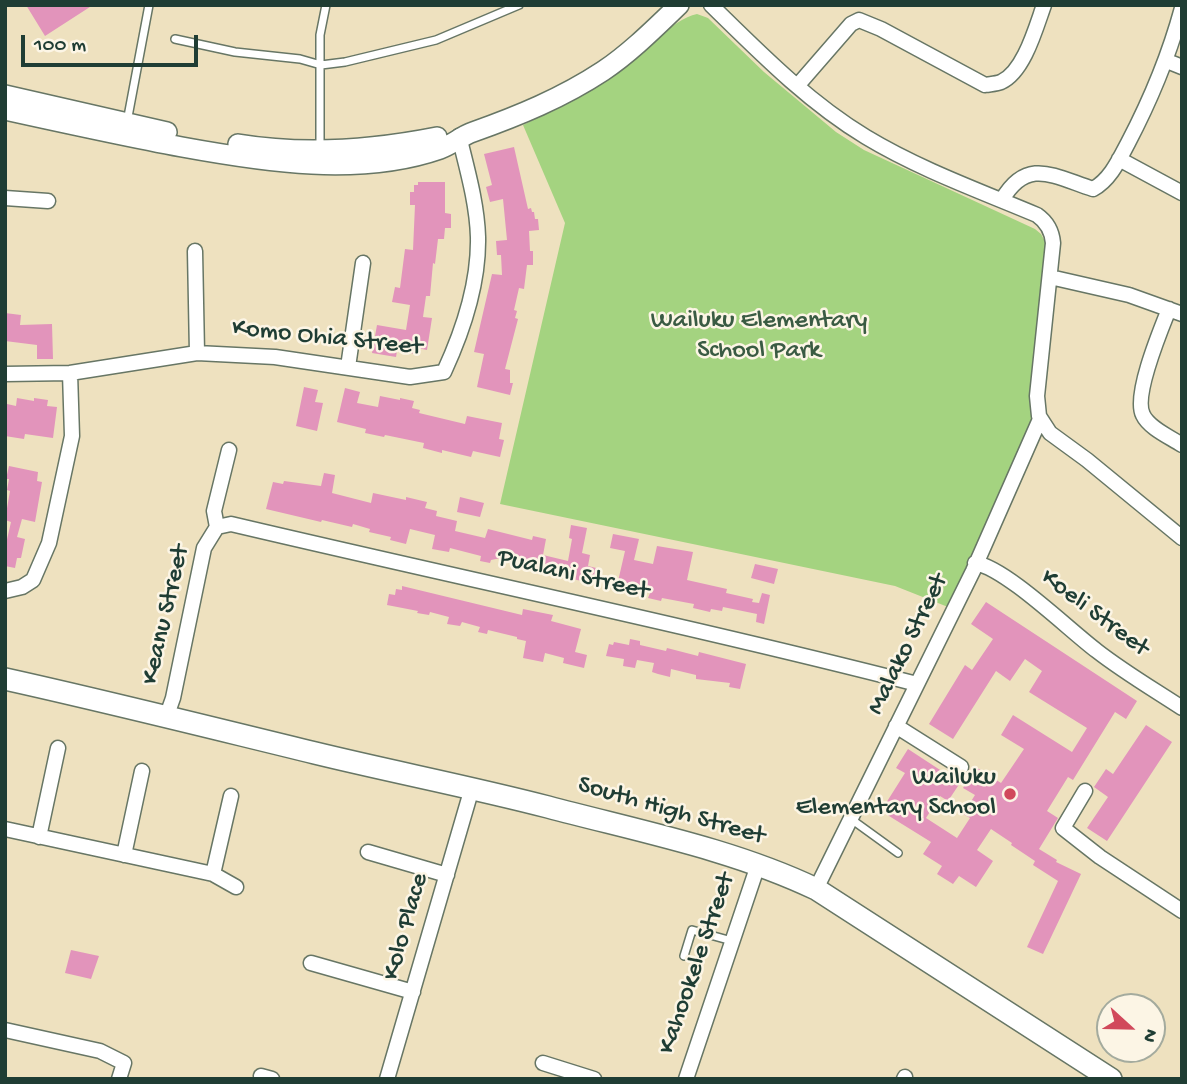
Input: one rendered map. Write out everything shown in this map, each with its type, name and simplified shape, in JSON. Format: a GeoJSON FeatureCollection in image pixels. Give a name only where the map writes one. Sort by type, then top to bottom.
{"type":"FeatureCollection","features":[{"type":"Feature","properties":{"kind":"main road","name":"South High Street"},"geometry":{"type":"LineString","coordinates":[[5,679],[167,715],[317,754],[472,788],[738,857],[816,889],[1111,1079]]}},
{"type":"Feature","properties":{"kind":"street"},"geometry":{"type":"LineString","coordinates":[[5,110],[125,130],[177,134],[278,150],[354,150],[435,137],[459,136],[526,112],[604,71],[679,5]]}},
{"type":"Feature","properties":{"kind":"street"},"geometry":{"type":"LineString","coordinates":[[711,5],[824,109],[867,138],[1037,215],[1047,224],[1053,243],[1036,401],[1040,419],[1053,437],[1087,460],[1182,538]]}},
{"type":"Feature","properties":{"kind":"street"},"geometry":{"type":"LineString","coordinates":[[798,85],[851,24],[859,20],[985,85],[1000,82],[1013,73],[1025,54],[1044,5]]}},
{"type":"Feature","properties":{"kind":"street"},"geometry":{"type":"LineString","coordinates":[[1002,200],[1017,179],[1027,173],[1045,174],[1093,189],[1106,179],[1150,102],[1167,61],[1182,8]]}},
{"type":"Feature","properties":{"kind":"street"},"geometry":{"type":"LineString","coordinates":[[1167,61],[1182,67]]}},
{"type":"Feature","properties":{"kind":"street"},"geometry":{"type":"LineString","coordinates":[[5,95],[125,130]]}},
{"type":"Feature","properties":{"kind":"street","name":"Komo Ohia Street"},"geometry":{"type":"LineString","coordinates":[[5,374],[70,373],[197,353],[275,357],[410,377],[444,372],[460,337],[474,278],[478,238],[474,201],[459,136]]}},
{"type":"Feature","properties":{"kind":"street"},"geometry":{"type":"LineString","coordinates":[[1119,159],[1182,193]]}},
{"type":"Feature","properties":{"kind":"street"},"geometry":{"type":"LineString","coordinates":[[5,198],[48,201]]}},
{"type":"Feature","properties":{"kind":"street"},"geometry":{"type":"LineString","coordinates":[[195,251],[197,353]]}},
{"type":"Feature","properties":{"kind":"street"},"geometry":{"type":"LineString","coordinates":[[348,367],[363,263]]}},
{"type":"Feature","properties":{"kind":"street"},"geometry":{"type":"LineString","coordinates":[[1050,276],[1129,295],[1175,312],[1150,361],[1140,406],[1147,421],[1182,445]]}},
{"type":"Feature","properties":{"kind":"street"},"geometry":{"type":"LineString","coordinates":[[5,591],[22,587],[33,580],[49,543],[72,436],[70,373]]}},
{"type":"Feature","properties":{"kind":"street","name":"Malako Street"},"geometry":{"type":"LineString","coordinates":[[816,889],[975,563],[1040,419]]}},
{"type":"Feature","properties":{"kind":"street"},"geometry":{"type":"LineString","coordinates":[[216,527],[214,511],[229,450]]}},
{"type":"Feature","properties":{"kind":"street","name":"Pualani Street"},"geometry":{"type":"LineString","coordinates":[[216,527],[231,524],[399,561],[753,642],[917,684]]}},
{"type":"Feature","properties":{"kind":"street","name":"Keanu Street"},"geometry":{"type":"LineString","coordinates":[[167,715],[173,698],[204,548],[216,527]]}},
{"type":"Feature","properties":{"kind":"street","name":"Koeli Street"},"geometry":{"type":"LineString","coordinates":[[975,563],[983,564],[1006,577],[1098,652],[1182,708]]}},
{"type":"Feature","properties":{"kind":"street"},"geometry":{"type":"LineString","coordinates":[[896,726],[961,767]]}},
{"type":"Feature","properties":{"kind":"street"},"geometry":{"type":"LineString","coordinates":[[39,837],[58,748]]}},
{"type":"Feature","properties":{"kind":"street"},"geometry":{"type":"LineString","coordinates":[[124,855],[142,771]]}},
{"type":"Feature","properties":{"kind":"street","name":"Kolo Place"},"geometry":{"type":"LineString","coordinates":[[387,1079],[472,788]]}},
{"type":"Feature","properties":{"kind":"street"},"geometry":{"type":"LineString","coordinates":[[1085,791],[1063,828],[1100,857],[1182,911]]}},
{"type":"Feature","properties":{"kind":"street"},"geometry":{"type":"LineString","coordinates":[[213,874],[231,796]]}},
{"type":"Feature","properties":{"kind":"street"},"geometry":{"type":"LineString","coordinates":[[5,829],[213,874],[236,887]]}},
{"type":"Feature","properties":{"kind":"street"},"geometry":{"type":"LineString","coordinates":[[368,852],[447,875]]}},
{"type":"Feature","properties":{"kind":"street","name":"Kahookele Street"},"geometry":{"type":"LineString","coordinates":[[686,1079],[758,865]]}},
{"type":"Feature","properties":{"kind":"street"},"geometry":{"type":"LineString","coordinates":[[311,963],[413,992]]}},
{"type":"Feature","properties":{"kind":"street"},"geometry":{"type":"LineString","coordinates":[[5,1030],[112,1055],[124,1063],[118,1079]]}},
{"type":"Feature","properties":{"kind":"street"},"geometry":{"type":"LineString","coordinates":[[543,1063],[594,1079]]}},
{"type":"Feature","properties":{"kind":"lane"},"geometry":{"type":"LineString","coordinates":[[125,130],[149,5]]}},
{"type":"Feature","properties":{"kind":"lane"},"geometry":{"type":"LineString","coordinates":[[320,145],[320,35],[326,5]]}},
{"type":"Feature","properties":{"kind":"lane"},"geometry":{"type":"LineString","coordinates":[[175,39],[235,52],[321,65],[345,62],[436,40],[519,5]]}},
{"type":"Feature","properties":{"kind":"lane"},"geometry":{"type":"LineString","coordinates":[[850,819],[898,853]]}},
{"type":"Feature","properties":{"kind":"lane"},"geometry":{"type":"LineString","coordinates":[[684,957],[692,930],[732,941]]}},
{"type":"Feature","properties":{"kind":"green space","name":"Wailuku Elementary School Park"},"geometry":{"type":"Polygon","coordinates":[[[697,14],[708,18],[764,72],[836,132],[864,150],[1035,229],[1049,249],[1036,424],[948,607],[895,586],[500,504],[565,223],[523,125],[607,80],[667,30],[697,14]]]}},
{"type":"Feature","properties":{"kind":"building"},"geometry":{"type":"Polygon","coordinates":[[[26,5],[93,5],[45,36],[26,5]]]}},
{"type":"Feature","properties":{"kind":"building"},"geometry":{"type":"Polygon","coordinates":[[[514,147],[528,209],[531,208],[535,219],[538,219],[539,230],[529,231],[533,265],[527,265],[524,289],[519,288],[514,310],[517,311],[515,318],[518,319],[505,369],[510,370],[510,383],[513,383],[510,395],[477,387],[484,354],[474,352],[492,274],[502,275],[501,255],[497,255],[496,241],[507,240],[503,199],[490,202],[486,187],[492,185],[484,154],[514,147]]]}},
{"type":"Feature","properties":{"kind":"building"},"geometry":{"type":"Polygon","coordinates":[[[418,182],[445,182],[445,213],[451,214],[451,228],[445,228],[444,239],[438,239],[430,296],[426,296],[423,317],[432,318],[427,350],[417,348],[416,354],[397,351],[396,357],[372,353],[377,325],[406,330],[410,305],[392,302],[395,287],[400,288],[405,249],[413,250],[415,205],[410,205],[410,192],[414,192],[414,185],[418,185],[418,182]]]}},
{"type":"Feature","properties":{"kind":"building"},"geometry":{"type":"Polygon","coordinates":[[[5,313],[21,315],[20,325],[52,324],[53,359],[37,359],[37,345],[5,341],[5,313]]]}},
{"type":"Feature","properties":{"kind":"building"},"geometry":{"type":"Polygon","coordinates":[[[304,387],[318,390],[315,402],[323,403],[317,431],[296,426],[304,387]]]}},
{"type":"Feature","properties":{"kind":"building"},"geometry":{"type":"Polygon","coordinates":[[[345,388],[360,392],[357,403],[378,407],[380,396],[400,398],[414,401],[412,408],[420,410],[419,413],[465,424],[467,416],[502,423],[499,439],[504,440],[500,457],[473,451],[471,457],[442,450],[442,453],[423,448],[424,443],[365,433],[366,429],[337,422],[345,388]]]}},
{"type":"Feature","properties":{"kind":"building"},"geometry":{"type":"Polygon","coordinates":[[[17,398],[48,400],[47,406],[57,407],[53,438],[25,434],[24,439],[5,436],[7,404],[16,406],[17,398]]]}},
{"type":"Feature","properties":{"kind":"building"},"geometry":{"type":"Polygon","coordinates":[[[9,466],[38,472],[37,481],[42,482],[35,522],[22,519],[17,537],[25,539],[21,558],[17,558],[15,568],[5,566],[5,548],[11,522],[5,520],[10,491],[7,490],[9,479],[6,479],[9,466]]]}},
{"type":"Feature","properties":{"kind":"building"},"geometry":{"type":"Polygon","coordinates":[[[324,473],[335,475],[332,493],[371,503],[373,493],[427,502],[425,508],[437,511],[436,516],[457,521],[455,531],[485,538],[488,529],[532,540],[533,536],[546,539],[543,555],[568,561],[572,539],[569,538],[571,525],[587,528],[582,553],[590,555],[588,566],[600,569],[597,584],[517,568],[519,562],[501,558],[491,560],[490,563],[480,561],[481,556],[450,548],[449,552],[432,549],[435,535],[410,529],[406,544],[353,524],[352,527],[322,520],[321,522],[266,509],[273,482],[321,486],[324,473]]]}},
{"type":"Feature","properties":{"kind":"building"},"geometry":{"type":"Polygon","coordinates":[[[460,497],[484,503],[480,517],[457,512],[460,497]]]}},
{"type":"Feature","properties":{"kind":"building"},"geometry":{"type":"Polygon","coordinates":[[[613,534],[639,539],[634,560],[653,564],[657,546],[693,552],[687,580],[727,589],[726,593],[753,599],[752,602],[759,603],[762,593],[770,595],[764,624],[756,622],[757,614],[723,607],[722,611],[711,609],[710,612],[693,608],[694,604],[648,598],[650,593],[629,589],[628,593],[616,590],[625,551],[610,548],[613,534]]]}},
{"type":"Feature","properties":{"kind":"building"},"geometry":{"type":"Polygon","coordinates":[[[755,564],[778,569],[774,584],[751,578],[755,564]]]}},
{"type":"Feature","properties":{"kind":"building"},"geometry":{"type":"Polygon","coordinates":[[[402,586],[522,615],[523,609],[553,615],[551,621],[581,629],[575,652],[587,655],[584,668],[563,663],[564,658],[545,653],[543,662],[523,658],[526,641],[517,637],[488,630],[487,634],[478,632],[480,627],[462,622],[460,626],[447,624],[449,617],[430,612],[429,615],[417,613],[418,611],[387,605],[389,594],[395,595],[396,589],[402,590],[402,586]]]}},
{"type":"Feature","properties":{"kind":"building"},"geometry":{"type":"Polygon","coordinates":[[[986,602],[1137,701],[1126,719],[1115,712],[1073,780],[1068,777],[1047,811],[1058,818],[1039,849],[1057,860],[1056,862],[1081,874],[1043,954],[1027,947],[1058,881],[1033,865],[1035,861],[991,829],[977,850],[993,861],[976,887],[959,876],[953,884],[937,874],[942,866],[923,854],[931,842],[881,811],[905,773],[896,768],[908,749],[960,783],[948,801],[940,796],[926,818],[957,838],[970,818],[963,814],[975,795],[963,788],[976,767],[1001,783],[1024,749],[1001,735],[1013,715],[1072,752],[1087,728],[1029,692],[1042,671],[1025,659],[1010,681],[996,671],[953,739],[929,724],[965,665],[972,670],[993,639],[971,624],[986,602]]]}},
{"type":"Feature","properties":{"kind":"building"},"geometry":{"type":"Polygon","coordinates":[[[630,639],[640,641],[640,645],[666,651],[667,648],[698,656],[699,652],[746,664],[740,689],[729,687],[730,683],[696,679],[696,675],[671,669],[670,677],[658,674],[652,672],[654,663],[637,660],[635,668],[623,666],[624,659],[606,656],[609,644],[613,645],[614,642],[629,645],[630,639]]]}},
{"type":"Feature","properties":{"kind":"building"},"geometry":{"type":"Polygon","coordinates":[[[1146,725],[1172,742],[1107,841],[1087,828],[1108,797],[1094,787],[1106,769],[1113,774],[1146,725]]]}},
{"type":"Feature","properties":{"kind":"building"},"geometry":{"type":"Polygon","coordinates":[[[71,950],[99,956],[91,979],[65,973],[71,950]]]}},
{"type":"Feature","properties":{"kind":"place","name":"Wailuku Elementary School"},"geometry":{"type":"Point","coordinates":[1010,794]}}]}
